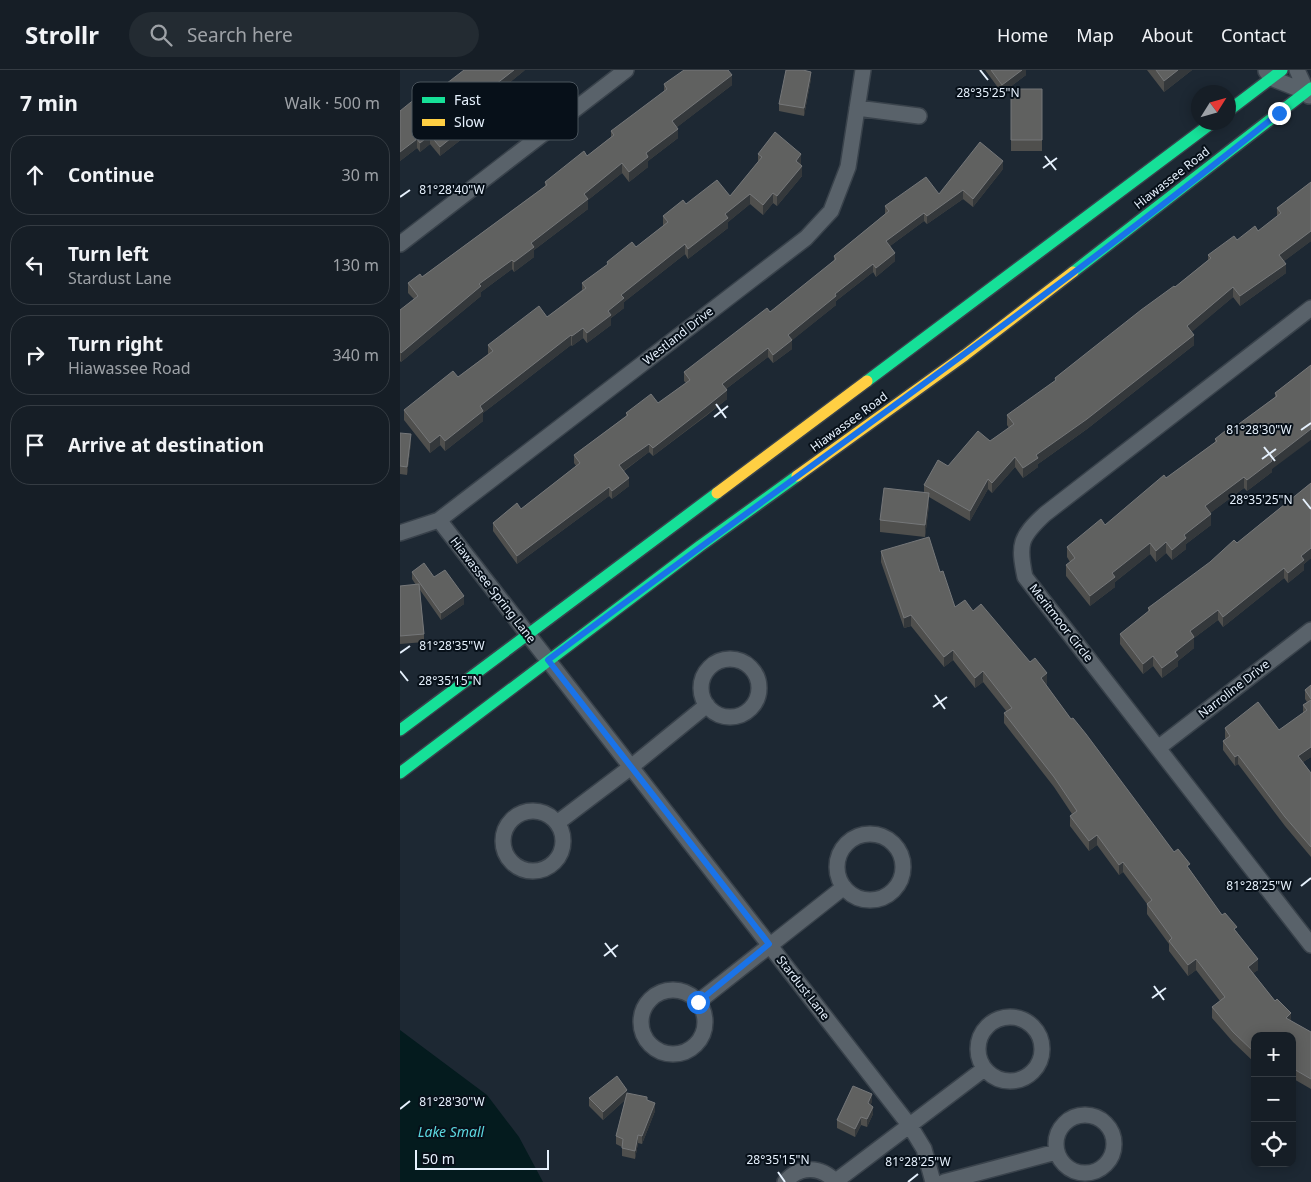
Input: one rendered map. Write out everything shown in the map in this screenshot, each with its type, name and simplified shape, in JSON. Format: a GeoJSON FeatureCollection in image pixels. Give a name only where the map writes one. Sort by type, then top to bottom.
{"type":"FeatureCollection","features":[{"type":"Feature","properties":{"kind":"street"},"geometry":{"type":"LineString","coordinates":[[578,107],[626,70]]}},
{"type":"Feature","properties":{"kind":"street","name":"Westland Drive"},"geometry":{"type":"LineString","coordinates":[[400,533],[439,520],[806,238],[831,211],[848,167],[863,70]]}},
{"type":"Feature","properties":{"kind":"street"},"geometry":{"type":"LineString","coordinates":[[1297,70],[1309,93]]}},
{"type":"Feature","properties":{"kind":"street"},"geometry":{"type":"LineString","coordinates":[[1236,104],[1273,73],[1309,93]]}},
{"type":"Feature","properties":{"kind":"street","name":"Hiawassee Road"},"geometry":{"type":"LineString","coordinates":[[400,773],[700,546],[965,355],[1309,93]]}},
{"type":"Feature","properties":{"kind":"street"},"geometry":{"type":"LineString","coordinates":[[857,108],[919,116]]}},
{"type":"Feature","properties":{"kind":"street","name":"Hiawassee Road"},"geometry":{"type":"LineString","coordinates":[[400,730],[715,492],[964,310],[1202,130]]}},
{"type":"Feature","properties":{"kind":"street"},"geometry":{"type":"LineString","coordinates":[[400,244],[535,140]]}},
{"type":"Feature","properties":{"kind":"street","name":"Meritmoor Circle"},"geometry":{"type":"LineString","coordinates":[[1311,308],[1053,508],[1025,532],[1020,556],[1025,577],[1311,945]]}},
{"type":"Feature","properties":{"kind":"street","name":"Hiawassee Spring Lane"},"geometry":{"type":"LineString","coordinates":[[439,520],[548,660]]}},
{"type":"Feature","properties":{"kind":"street","name":"Narroline Drive"},"geometry":{"type":"LineString","coordinates":[[1158,748],[1311,630]]}},
{"type":"Feature","properties":{"kind":"street","name":"Stardust Lane"},"geometry":{"type":"LineString","coordinates":[[548,660],[910,1126],[924,1149],[933,1182]]}},
{"type":"Feature","properties":{"kind":"street"},"geometry":{"type":"LineString","coordinates":[[557,823],[631,767],[707,705]]}},
{"type":"Feature","properties":{"kind":"street"},"geometry":{"type":"LineString","coordinates":[[874,834],[886,838],[896,847],[902,858],[903,871],[898,883],[890,893],[879,899],[866,900],[854,896],[844,887],[838,876],[837,863],[841,850],[849,841],[861,835],[874,834]]}},
{"type":"Feature","properties":{"kind":"street"},"geometry":{"type":"LineString","coordinates":[[698,1002],[769,944],[844,887]]}},
{"type":"Feature","properties":{"kind":"street"},"geometry":{"type":"LineString","coordinates":[[677,990],[688,994],[698,1002],[704,1014],[705,1026],[701,1038],[693,1047],[682,1053],[669,1054],[657,1050],[648,1042],[642,1031],[641,1018],[645,1006],[653,997],[664,991],[677,990]]}},
{"type":"Feature","properties":{"kind":"street"},"geometry":{"type":"LineString","coordinates":[[1014,1016],[1026,1020],[1036,1028],[1042,1040],[1042,1053],[1038,1065],[1030,1075],[1018,1080],[1006,1081],[994,1077],[984,1069],[978,1057],[977,1044],[981,1032],[989,1023],[1001,1017],[1014,1016]]}},
{"type":"Feature","properties":{"kind":"street"},"geometry":{"type":"LineString","coordinates":[[785,1182],[791,1175],[802,1170],[815,1169],[827,1173],[836,1182],[984,1069]]}},
{"type":"Feature","properties":{"kind":"street"},"geometry":{"type":"LineString","coordinates":[[944,1182],[1056,1152]]}},
{"type":"Feature","properties":{"kind":"water","name":"Lake Small"},"geometry":{"type":"Polygon","coordinates":[[[400,1030],[487,1095],[519,1137],[543,1182],[400,1182],[400,1030]]]}},
{"type":"Feature","properties":{"kind":"building"},"geometry":{"type":"Polygon","coordinates":[[[464,70],[514,70],[499,82],[448,82],[464,70]]]}},
{"type":"Feature","properties":{"kind":"building"},"geometry":{"type":"Polygon","coordinates":[[[684,70],[728,70],[732,75],[672,121],[678,129],[646,153],[648,157],[629,172],[622,163],[584,194],[588,199],[531,243],[534,247],[479,284],[481,286],[401,353],[400,310],[418,296],[408,283],[420,274],[422,277],[547,185],[545,182],[584,151],[587,156],[614,135],[611,131],[667,89],[664,84],[684,70]]]}},
{"type":"Feature","properties":{"kind":"building"},"geometry":{"type":"Polygon","coordinates":[[[786,70],[811,72],[804,108],[779,104],[786,70]]]}},
{"type":"Feature","properties":{"kind":"building"},"geometry":{"type":"Polygon","coordinates":[[[991,70],[1022,70],[1002,85],[991,70]]]}},
{"type":"Feature","properties":{"kind":"building"},"geometry":{"type":"Polygon","coordinates":[[[1156,70],[1178,70],[1164,81],[1156,70]]]}},
{"type":"Feature","properties":{"kind":"building"},"geometry":{"type":"Polygon","coordinates":[[[1011,89],[1042,89],[1042,140],[1011,140],[1011,89]]]}},
{"type":"Feature","properties":{"kind":"building"},"geometry":{"type":"Polygon","coordinates":[[[412,101],[412,140],[416,140],[400,152],[400,111],[412,101]]]}},
{"type":"Feature","properties":{"kind":"building"},"geometry":{"type":"Polygon","coordinates":[[[775,132],[801,154],[796,161],[802,166],[777,196],[773,193],[763,205],[750,194],[725,214],[728,218],[688,249],[685,244],[621,295],[624,298],[608,311],[611,315],[587,333],[583,328],[571,335],[480,406],[483,411],[445,441],[440,435],[430,443],[404,410],[453,371],[458,377],[493,351],[488,345],[539,306],[547,317],[586,288],[582,283],[608,264],[607,262],[632,242],[636,247],[668,222],[663,216],[683,200],[686,204],[717,180],[730,196],[762,157],[758,154],[775,132]]]}},
{"type":"Feature","properties":{"kind":"building"},"geometry":{"type":"Polygon","coordinates":[[[434,140],[449,140],[440,147],[434,140]]]}},
{"type":"Feature","properties":{"kind":"building"},"geometry":{"type":"Polygon","coordinates":[[[980,142],[1003,161],[973,199],[963,190],[927,216],[924,213],[886,241],[895,253],[876,268],[873,264],[835,294],[836,296],[788,335],[792,340],[773,355],[768,348],[722,384],[727,390],[653,448],[649,444],[619,465],[629,478],[612,491],[609,487],[517,556],[493,523],[517,503],[521,509],[580,463],[574,455],[628,415],[626,413],[651,394],[658,403],[690,380],[684,372],[767,308],[770,312],[836,259],[834,256],[889,211],[885,206],[926,177],[939,194],[980,142]]]}},
{"type":"Feature","properties":{"kind":"building"},"geometry":{"type":"Polygon","coordinates":[[[1311,182],[1311,231],[1279,255],[1286,264],[1240,296],[1233,287],[1187,326],[1194,335],[1087,419],[1036,455],[1038,458],[1023,468],[1015,457],[992,483],[988,479],[970,511],[924,485],[938,460],[948,466],[978,431],[990,441],[1014,424],[1007,415],[1056,380],[1055,378],[1141,310],[1175,287],[1211,258],[1208,255],[1234,236],[1237,240],[1255,226],[1258,231],[1281,213],[1277,208],[1311,182]]]}},
{"type":"Feature","properties":{"kind":"building"},"geometry":{"type":"Polygon","coordinates":[[[1311,365],[1311,429],[1247,480],[1244,477],[1205,506],[1211,514],[1184,535],[1186,538],[1172,550],[1166,542],[1156,551],[1150,543],[1112,573],[1115,577],[1090,596],[1066,565],[1075,558],[1067,547],[1101,519],[1105,525],[1164,475],[1166,478],[1217,441],[1215,439],[1230,427],[1232,429],[1277,396],[1275,393],[1311,365]]]}},
{"type":"Feature","properties":{"kind":"building"},"geometry":{"type":"Polygon","coordinates":[[[400,433],[411,434],[407,467],[400,466],[400,433]]]}},
{"type":"Feature","properties":{"kind":"building"},"geometry":{"type":"Polygon","coordinates":[[[1311,483],[1311,548],[1301,556],[1304,560],[1288,573],[1284,568],[1223,617],[1218,610],[1190,631],[1194,637],[1175,652],[1178,656],[1162,668],[1153,656],[1143,664],[1120,634],[1150,610],[1148,608],[1210,562],[1234,540],[1237,543],[1311,483]]]}},
{"type":"Feature","properties":{"kind":"building"},"geometry":{"type":"Polygon","coordinates":[[[884,488],[929,493],[925,525],[880,520],[884,488]]]}},
{"type":"Feature","properties":{"kind":"building"},"geometry":{"type":"Polygon","coordinates":[[[929,537],[940,572],[943,571],[955,607],[965,600],[973,611],[981,604],[1030,662],[1035,658],[1047,673],[1041,678],[1071,719],[1073,718],[1086,734],[1174,852],[1178,849],[1190,864],[1187,866],[1222,915],[1225,913],[1237,927],[1234,929],[1258,959],[1248,967],[1275,1001],[1277,999],[1291,1013],[1286,1018],[1311,1032],[1311,1079],[1296,1070],[1296,1032],[1251,1032],[1251,1049],[1233,1032],[1212,1007],[1225,997],[1196,959],[1188,965],[1169,941],[1172,938],[1147,904],[1152,900],[1123,862],[1119,865],[1097,835],[1089,841],[1070,816],[1077,811],[1054,777],[1004,713],[1012,708],[983,671],[975,678],[953,650],[944,657],[911,615],[904,618],[881,551],[929,537]]]}},
{"type":"Feature","properties":{"kind":"building"},"geometry":{"type":"Polygon","coordinates":[[[424,563],[434,577],[445,570],[464,596],[441,613],[412,572],[424,563]]]}},
{"type":"Feature","properties":{"kind":"building"},"geometry":{"type":"Polygon","coordinates":[[[419,584],[424,634],[400,636],[400,586],[419,584]]]}},
{"type":"Feature","properties":{"kind":"building"},"geometry":{"type":"Polygon","coordinates":[[[1311,685],[1311,699],[1305,690],[1311,685]]]}},
{"type":"Feature","properties":{"kind":"building"},"geometry":{"type":"Polygon","coordinates":[[[1311,700],[1311,747],[1298,756],[1311,773],[1311,847],[1285,817],[1238,755],[1235,757],[1223,741],[1230,736],[1225,728],[1258,702],[1279,730],[1307,710],[1303,705],[1311,700]]]}},
{"type":"Feature","properties":{"kind":"building"},"geometry":{"type":"Polygon","coordinates":[[[617,1076],[627,1090],[603,1112],[589,1098],[617,1076]]]}},
{"type":"Feature","properties":{"kind":"building"},"geometry":{"type":"Polygon","coordinates":[[[853,1086],[872,1094],[868,1103],[873,1107],[867,1119],[861,1117],[855,1129],[837,1120],[853,1086]]]}},
{"type":"Feature","properties":{"kind":"building"},"geometry":{"type":"Polygon","coordinates":[[[627,1093],[647,1097],[647,1100],[655,1103],[642,1136],[638,1135],[635,1151],[622,1148],[623,1139],[616,1136],[627,1093]]]}},
{"type":"Feature","properties":{"kind":"traffic: fast"},"geometry":{"type":"LineString","coordinates":[[1236,105],[1282,70]]}},
{"type":"Feature","properties":{"kind":"traffic: fast"},"geometry":{"type":"LineString","coordinates":[[1073,272],[1311,88]]}},
{"type":"Feature","properties":{"kind":"traffic: fast"},"geometry":{"type":"LineString","coordinates":[[867,381],[1202,130]]}},
{"type":"Feature","properties":{"kind":"traffic: fast"},"geometry":{"type":"LineString","coordinates":[[400,773],[700,546],[797,476]]}},
{"type":"Feature","properties":{"kind":"traffic: fast"},"geometry":{"type":"LineString","coordinates":[[400,730],[717,493]]}},
{"type":"Feature","properties":{"kind":"traffic: slow"},"geometry":{"type":"LineString","coordinates":[[797,476],[965,355],[1073,272]]}},
{"type":"Feature","properties":{"kind":"traffic: slow"},"geometry":{"type":"LineString","coordinates":[[717,493],[867,381]]}},
{"type":"Feature","properties":{"kind":"route"},"geometry":{"type":"LineString","coordinates":[[698,1002],[769,944],[548,660],[700,546],[965,355],[1279,113]]}}]}
